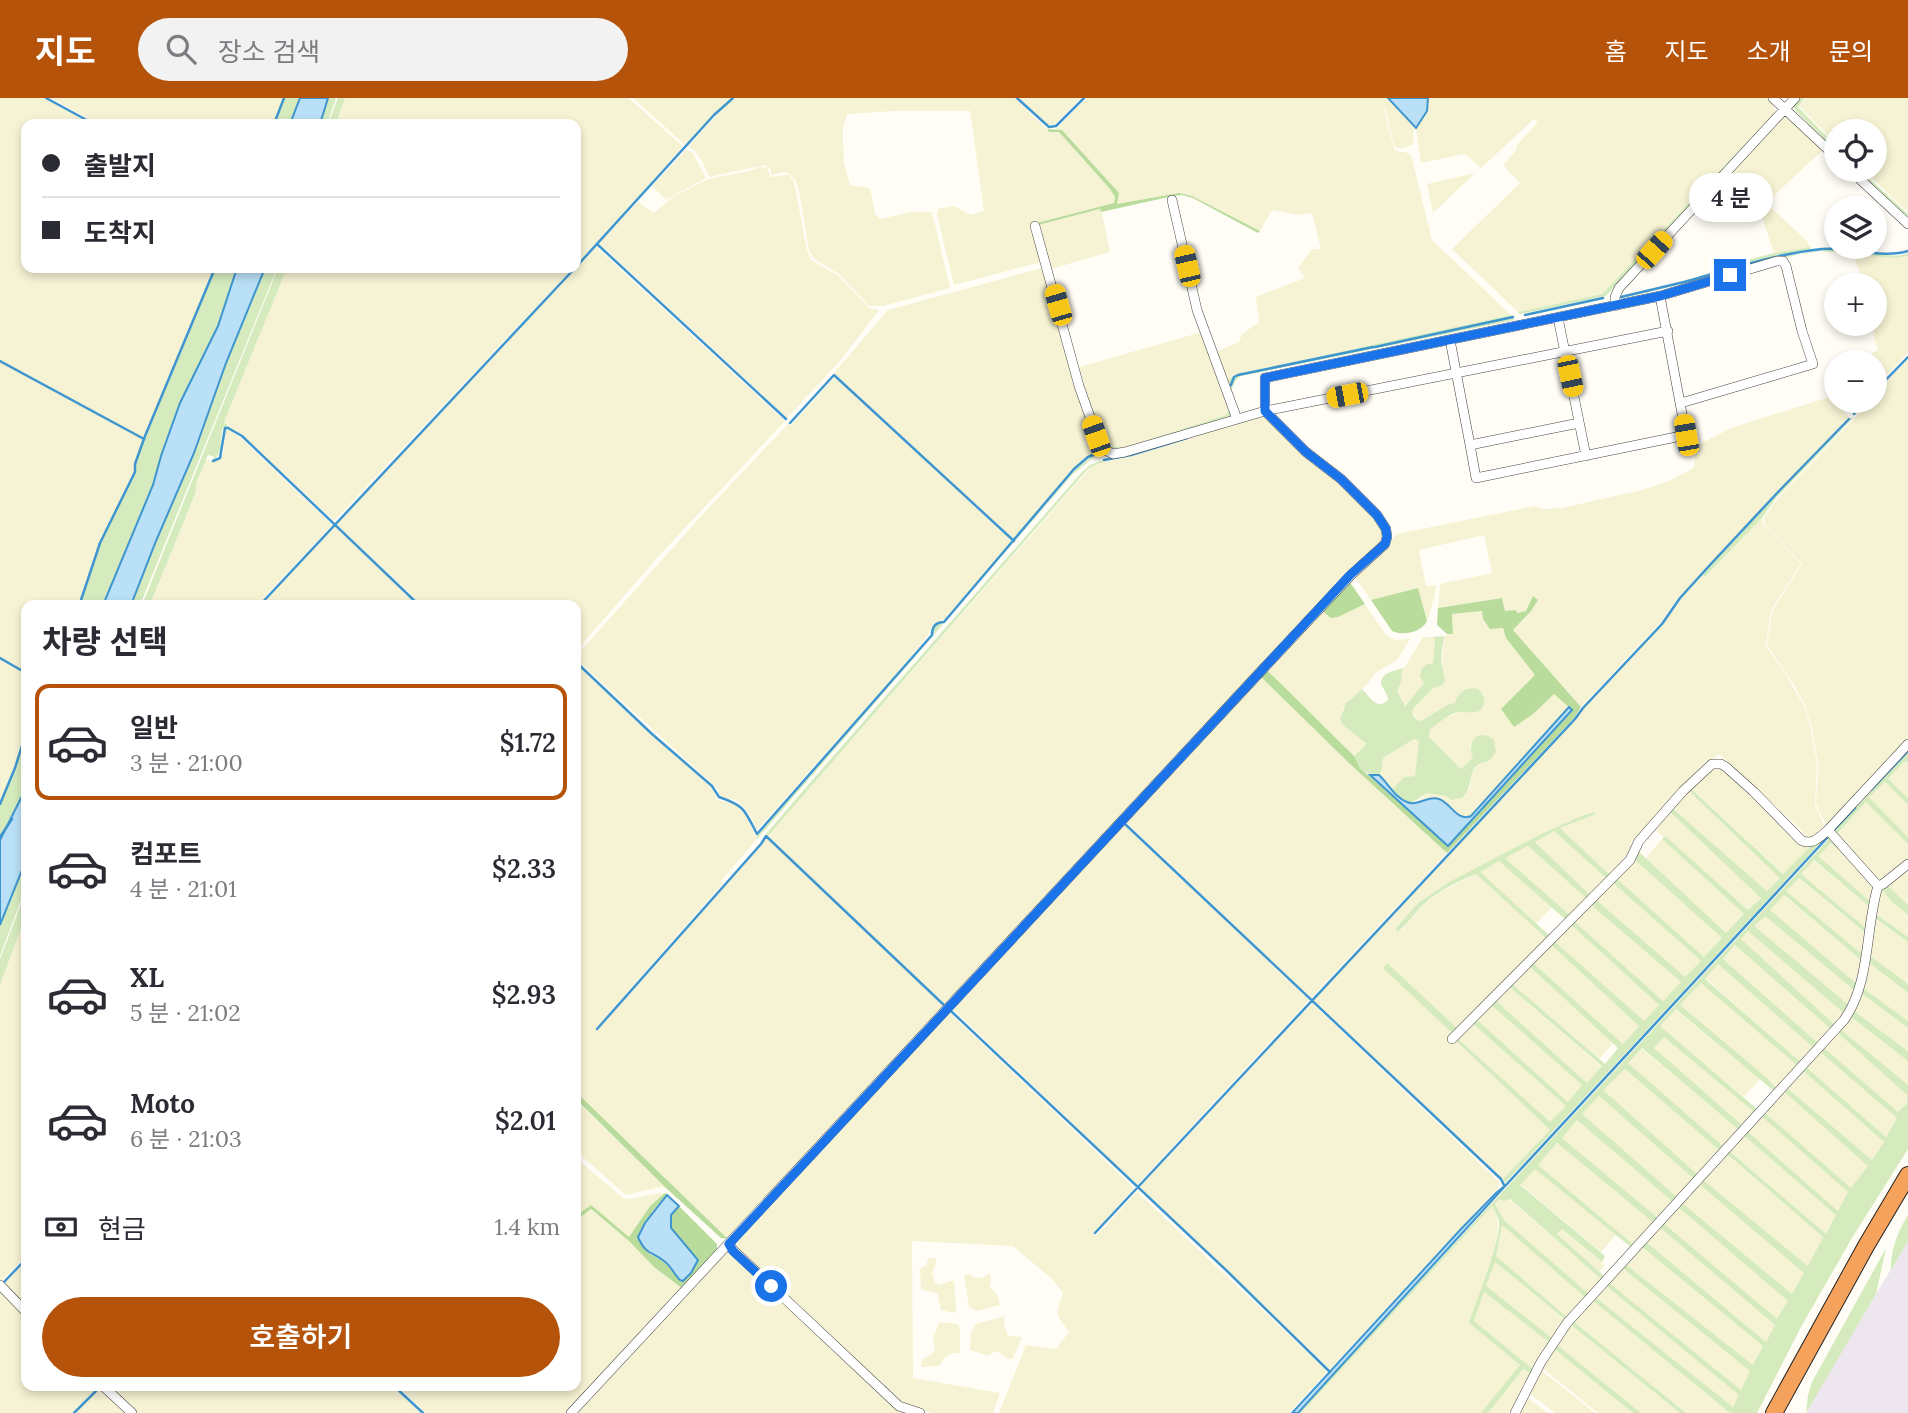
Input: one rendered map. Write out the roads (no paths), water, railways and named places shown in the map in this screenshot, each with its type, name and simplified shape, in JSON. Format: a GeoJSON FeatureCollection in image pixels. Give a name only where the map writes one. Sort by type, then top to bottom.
{"type":"FeatureCollection","features":[{"type":"Feature","properties":{"kind":"highway"},"geometry":{"type":"LineString","coordinates":[[1774,1413],[1908,1175]]}},
{"type":"Feature","properties":{"kind":"street"},"geometry":{"type":"LineString","coordinates":[[1773,98],[1824,145]]}},
{"type":"Feature","properties":{"kind":"street"},"geometry":{"type":"LineString","coordinates":[[1615,306],[1619,288],[1795,98]]}},
{"type":"Feature","properties":{"kind":"street"},"geometry":{"type":"LineString","coordinates":[[1863,182],[1908,224]]}},
{"type":"Feature","properties":{"kind":"street"},"geometry":{"type":"LineString","coordinates":[[1172,200],[1197,310],[1237,419]]}},
{"type":"Feature","properties":{"kind":"street"},"geometry":{"type":"LineString","coordinates":[[1035,226],[1079,386],[1101,448],[1113,454],[1265,411],[1668,331]]}},
{"type":"Feature","properties":{"kind":"street"},"geometry":{"type":"LineString","coordinates":[[571,1413],[1350,575],[1385,544],[1386,529],[1377,515],[1341,479],[1306,452],[1265,411],[1265,378],[1660,296],[1783,261],[1813,364],[1681,404]]}},
{"type":"Feature","properties":{"kind":"street"},"geometry":{"type":"LineString","coordinates":[[1450,340],[1476,478],[1586,456],[1686,435],[1660,296]]}},
{"type":"Feature","properties":{"kind":"street"},"geometry":{"type":"LineString","coordinates":[[1558,317],[1586,456]]}},
{"type":"Feature","properties":{"kind":"street"},"geometry":{"type":"LineString","coordinates":[[1470,445],[1580,423]]}},
{"type":"Feature","properties":{"kind":"street"},"geometry":{"type":"LineString","coordinates":[[1452,1039],[1630,860],[1639,841],[1683,791],[1712,764],[1726,767],[1805,843],[1813,842],[1828,830],[1908,744]]}},
{"type":"Feature","properties":{"kind":"street"},"geometry":{"type":"LineString","coordinates":[[1828,830],[1878,886]]}},
{"type":"Feature","properties":{"kind":"street"},"geometry":{"type":"LineString","coordinates":[[1878,886],[1908,864]]}},
{"type":"Feature","properties":{"kind":"street"},"geometry":{"type":"LineString","coordinates":[[1515,1413],[1560,1331],[1848,1014],[1861,979],[1878,886]]}},
{"type":"Feature","properties":{"kind":"street"},"geometry":{"type":"LineString","coordinates":[[729,1244],[733,1251],[899,1406],[920,1413]]}},
{"type":"Feature","properties":{"kind":"street"},"geometry":{"type":"LineString","coordinates":[[0,1285],[21,1307]]}},
{"type":"Feature","properties":{"kind":"street"},"geometry":{"type":"LineString","coordinates":[[108,1391],[132,1413]]}},
{"type":"Feature","properties":{"kind":"water"},"geometry":{"type":"Polygon","coordinates":[[[300,98],[328,98],[322,119],[292,119],[300,98]]]}},
{"type":"Feature","properties":{"kind":"water"},"geometry":{"type":"Polygon","coordinates":[[[1388,98],[1428,98],[1427,111],[1416,128],[1388,98]]]}},
{"type":"Feature","properties":{"kind":"water"},"geometry":{"type":"Polygon","coordinates":[[[235,273],[263,273],[226,363],[194,453],[133,600],[105,600],[153,485],[180,403],[218,326],[235,273]]]}},
{"type":"Feature","properties":{"kind":"water"},"geometry":{"type":"Polygon","coordinates":[[[1569,707],[1572,710],[1448,846],[1370,775],[1379,775],[1395,794],[1407,802],[1415,803],[1435,798],[1462,816],[1471,816],[1569,707]]]}},
{"type":"Feature","properties":{"kind":"water"},"geometry":{"type":"Polygon","coordinates":[[[21,798],[21,872],[0,925],[0,840],[21,798]]]}},
{"type":"Feature","properties":{"kind":"water"},"geometry":{"type":"Polygon","coordinates":[[[1507,1184],[1298,1413],[1292,1413],[1461,1229],[1507,1184]]]}},
{"type":"Feature","properties":{"kind":"water"},"geometry":{"type":"Polygon","coordinates":[[[667,1195],[679,1206],[671,1215],[671,1228],[698,1260],[683,1281],[666,1263],[646,1250],[638,1237],[645,1223],[667,1195]]]}},
{"type":"Feature","properties":{"kind":"waterway"},"geometry":{"type":"LineString","coordinates":[[46,98],[85,119]]}},
{"type":"Feature","properties":{"kind":"waterway"},"geometry":{"type":"LineString","coordinates":[[276,119],[284,98]]}},
{"type":"Feature","properties":{"kind":"waterway"},"geometry":{"type":"LineString","coordinates":[[581,261],[714,115],[733,98]]}},
{"type":"Feature","properties":{"kind":"waterway"},"geometry":{"type":"LineString","coordinates":[[1017,98],[1049,127],[1056,126],[1084,98]]}},
{"type":"Feature","properties":{"kind":"waterway"},"geometry":{"type":"LineString","coordinates":[[597,244],[786,419]]}},
{"type":"Feature","properties":{"kind":"waterway"},"geometry":{"type":"LineString","coordinates":[[1621,297],[1804,251],[1833,249],[1888,254],[1908,251]]}},
{"type":"Feature","properties":{"kind":"waterway"},"geometry":{"type":"LineString","coordinates":[[81,600],[100,543],[135,472],[135,464],[145,436],[213,273]]}},
{"type":"Feature","properties":{"kind":"waterway"},"geometry":{"type":"LineString","coordinates":[[265,600],[570,273]]}},
{"type":"Feature","properties":{"kind":"waterway"},"geometry":{"type":"LineString","coordinates":[[1525,315],[1603,298]]}},
{"type":"Feature","properties":{"kind":"waterway"},"geometry":{"type":"LineString","coordinates":[[1375,347],[1513,317]]}},
{"type":"Feature","properties":{"kind":"waterway"},"geometry":{"type":"LineString","coordinates":[[1231,385],[1234,377],[1238,375],[1373,347]]}},
{"type":"Feature","properties":{"kind":"waterway"},"geometry":{"type":"LineString","coordinates":[[1887,379],[1908,357]]}},
{"type":"Feature","properties":{"kind":"waterway"},"geometry":{"type":"LineString","coordinates":[[0,361],[144,439]]}},
{"type":"Feature","properties":{"kind":"waterway"},"geometry":{"type":"LineString","coordinates":[[790,423],[834,375],[1014,541]]}},
{"type":"Feature","properties":{"kind":"waterway"},"geometry":{"type":"LineString","coordinates":[[1095,1233],[1575,719],[1662,624],[1680,598],[1709,566],[1849,419]]}},
{"type":"Feature","properties":{"kind":"waterway"},"geometry":{"type":"LineString","coordinates":[[213,461],[220,458],[225,428],[242,436],[414,600]]}},
{"type":"Feature","properties":{"kind":"waterway"},"geometry":{"type":"LineString","coordinates":[[1104,460],[1187,438]]}},
{"type":"Feature","properties":{"kind":"waterway"},"geometry":{"type":"LineString","coordinates":[[581,667],[712,786],[719,797],[743,810],[757,834],[932,635],[935,626],[944,622],[1074,469],[1095,454]]}},
{"type":"Feature","properties":{"kind":"waterway"},"geometry":{"type":"LineString","coordinates":[[0,658],[21,670]]}},
{"type":"Feature","properties":{"kind":"waterway"},"geometry":{"type":"LineString","coordinates":[[0,804],[21,749]]}},
{"type":"Feature","properties":{"kind":"waterway"},"geometry":{"type":"LineString","coordinates":[[1871,790],[1908,751]]}},
{"type":"Feature","properties":{"kind":"waterway"},"geometry":{"type":"LineString","coordinates":[[1833,831],[1855,808]]}},
{"type":"Feature","properties":{"kind":"waterway"},"geometry":{"type":"LineString","coordinates":[[0,837],[12,819]]}},
{"type":"Feature","properties":{"kind":"waterway"},"geometry":{"type":"LineString","coordinates":[[1125,824],[1501,1179],[1504,1185]]}},
{"type":"Feature","properties":{"kind":"waterway"},"geometry":{"type":"LineString","coordinates":[[597,1029],[766,836],[945,1006]]}},
{"type":"Feature","properties":{"kind":"waterway"},"geometry":{"type":"LineString","coordinates":[[1507,1184],[1827,838]]}},
{"type":"Feature","properties":{"kind":"waterway"},"geometry":{"type":"LineString","coordinates":[[952,1012],[1330,1372]]}},
{"type":"Feature","properties":{"kind":"waterway"},"geometry":{"type":"LineString","coordinates":[[3,1283],[21,1264]]}},
{"type":"Feature","properties":{"kind":"waterway"},"geometry":{"type":"LineString","coordinates":[[74,1413],[96,1391]]}},
{"type":"Feature","properties":{"kind":"waterway"},"geometry":{"type":"LineString","coordinates":[[399,1391],[423,1413]]}}]}
